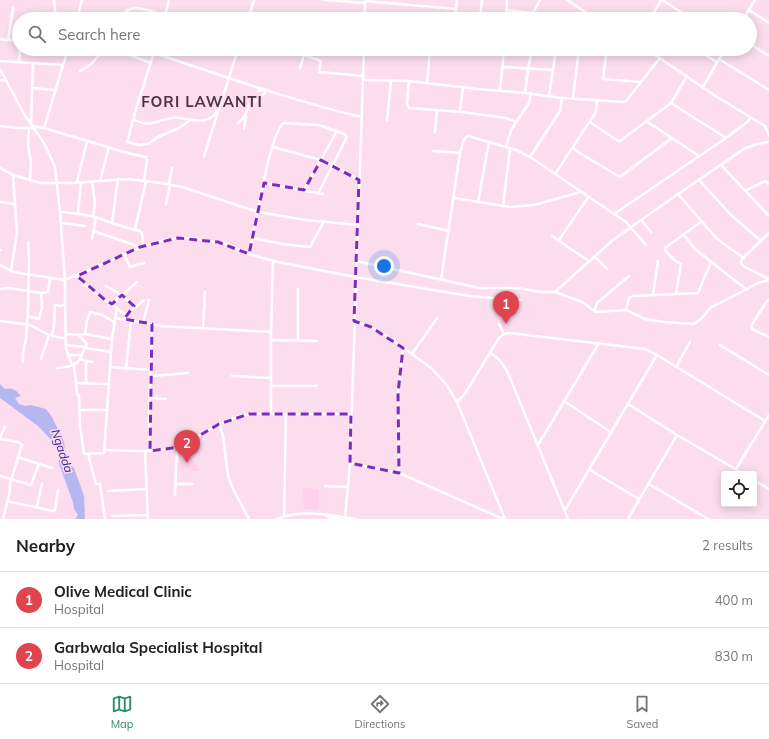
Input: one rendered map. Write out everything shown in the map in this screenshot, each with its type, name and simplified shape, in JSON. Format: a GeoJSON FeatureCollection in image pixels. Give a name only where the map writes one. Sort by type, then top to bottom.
{"type":"FeatureCollection","features":[{"type":"Feature","properties":{"kind":"street"},"geometry":{"type":"LineString","coordinates":[[54,0],[55,12]]}},
{"type":"Feature","properties":{"kind":"street"},"geometry":{"type":"LineString","coordinates":[[78,12],[82,0]]}},
{"type":"Feature","properties":{"kind":"street"},"geometry":{"type":"LineString","coordinates":[[166,12],[170,0]]}},
{"type":"Feature","properties":{"kind":"street"},"geometry":{"type":"LineString","coordinates":[[250,12],[254,0]]}},
{"type":"Feature","properties":{"kind":"street"},"geometry":{"type":"LineString","coordinates":[[324,0],[365,1],[456,9]]}},
{"type":"Feature","properties":{"kind":"street"},"geometry":{"type":"LineString","coordinates":[[456,12],[457,0]]}},
{"type":"Feature","properties":{"kind":"street"},"geometry":{"type":"LineString","coordinates":[[481,12],[482,0]]}},
{"type":"Feature","properties":{"kind":"street"},"geometry":{"type":"LineString","coordinates":[[507,0],[506,10],[524,12]]}},
{"type":"Feature","properties":{"kind":"street"},"geometry":{"type":"LineString","coordinates":[[534,12],[540,0]]}},
{"type":"Feature","properties":{"kind":"street"},"geometry":{"type":"LineString","coordinates":[[567,0],[584,12]]}},
{"type":"Feature","properties":{"kind":"street"},"geometry":{"type":"LineString","coordinates":[[654,12],[661,0],[681,12]]}},
{"type":"Feature","properties":{"kind":"street"},"geometry":{"type":"LineString","coordinates":[[752,12],[749,10],[755,0]]}},
{"type":"Feature","properties":{"kind":"street"},"geometry":{"type":"LineString","coordinates":[[365,1],[365,12]]}},
{"type":"Feature","properties":{"kind":"street"},"geometry":{"type":"LineString","coordinates":[[125,12],[129,8],[137,6],[152,12]]}},
{"type":"Feature","properties":{"kind":"street"},"geometry":{"type":"LineString","coordinates":[[12,12],[13,8]]}},
{"type":"Feature","properties":{"kind":"street"},"geometry":{"type":"LineString","coordinates":[[8,40],[12,14]]}},
{"type":"Feature","properties":{"kind":"street"},"geometry":{"type":"LineString","coordinates":[[757,15],[769,22]]}},
{"type":"Feature","properties":{"kind":"street"},"geometry":{"type":"LineString","coordinates":[[0,39],[12,40]]}},
{"type":"Feature","properties":{"kind":"street"},"geometry":{"type":"LineString","coordinates":[[757,48],[769,56]]}},
{"type":"Feature","properties":{"kind":"street"},"geometry":{"type":"LineString","coordinates":[[19,63],[20,56]]}},
{"type":"Feature","properties":{"kind":"street"},"geometry":{"type":"LineString","coordinates":[[44,128],[66,56]]}},
{"type":"Feature","properties":{"kind":"street"},"geometry":{"type":"LineString","coordinates":[[80,71],[90,65],[100,56]]}},
{"type":"Feature","properties":{"kind":"street"},"geometry":{"type":"LineString","coordinates":[[129,56],[151,63]]}},
{"type":"Feature","properties":{"kind":"street"},"geometry":{"type":"LineString","coordinates":[[153,56],[127,142],[140,146],[152,142],[158,137],[180,128],[189,120]]}},
{"type":"Feature","properties":{"kind":"street"},"geometry":{"type":"LineString","coordinates":[[163,56],[327,109],[361,117]]}},
{"type":"Feature","properties":{"kind":"street"},"geometry":{"type":"LineString","coordinates":[[204,156],[236,56]]}},
{"type":"Feature","properties":{"kind":"street"},"geometry":{"type":"LineString","coordinates":[[300,68],[304,56]]}},
{"type":"Feature","properties":{"kind":"street"},"geometry":{"type":"LineString","coordinates":[[307,56],[321,61],[319,72],[391,81],[531,93],[562,98],[624,102],[642,82],[660,58]]}},
{"type":"Feature","properties":{"kind":"street"},"geometry":{"type":"LineString","coordinates":[[345,518],[350,463],[355,277],[364,56]]}},
{"type":"Feature","properties":{"kind":"street"},"geometry":{"type":"LineString","coordinates":[[427,84],[429,56]]}},
{"type":"Feature","properties":{"kind":"street"},"geometry":{"type":"LineString","coordinates":[[500,91],[505,56]]}},
{"type":"Feature","properties":{"kind":"street"},"geometry":{"type":"LineString","coordinates":[[525,93],[531,56]]}},
{"type":"Feature","properties":{"kind":"street"},"geometry":{"type":"LineString","coordinates":[[549,96],[555,56]]}},
{"type":"Feature","properties":{"kind":"street"},"geometry":{"type":"LineString","coordinates":[[572,98],[578,56]]}},
{"type":"Feature","properties":{"kind":"street"},"geometry":{"type":"LineString","coordinates":[[606,56],[602,77],[603,79],[642,82]]}},
{"type":"Feature","properties":{"kind":"street"},"geometry":{"type":"LineString","coordinates":[[657,56],[765,126],[769,136]]}},
{"type":"Feature","properties":{"kind":"street"},"geometry":{"type":"LineString","coordinates":[[708,56],[769,90]]}},
{"type":"Feature","properties":{"kind":"street"},"geometry":{"type":"LineString","coordinates":[[703,87],[721,56]]}},
{"type":"Feature","properties":{"kind":"street"},"geometry":{"type":"LineString","coordinates":[[0,61],[63,65]]}},
{"type":"Feature","properties":{"kind":"street"},"geometry":{"type":"LineString","coordinates":[[31,124],[33,63]]}},
{"type":"Feature","properties":{"kind":"street"},"geometry":{"type":"LineString","coordinates":[[504,67],[553,70]]}},
{"type":"Feature","properties":{"kind":"street"},"geometry":{"type":"LineString","coordinates":[[0,69],[14,96],[50,154],[55,168],[65,280],[66,345],[68,355],[72,365],[74,365],[77,394],[79,398],[83,453],[88,454],[104,452],[104,450],[145,451],[178,447],[219,424],[239,416],[249,414],[351,414]]}},
{"type":"Feature","properties":{"kind":"street"},"geometry":{"type":"LineString","coordinates":[[590,122],[620,141],[671,103],[687,76]]}},
{"type":"Feature","properties":{"kind":"street"},"geometry":{"type":"LineString","coordinates":[[0,80],[6,81]]}},
{"type":"Feature","properties":{"kind":"street"},"geometry":{"type":"LineString","coordinates":[[387,120],[391,81]]}},
{"type":"Feature","properties":{"kind":"street"},"geometry":{"type":"LineString","coordinates":[[409,82],[407,106],[409,108],[460,112],[506,118],[516,122]]}},
{"type":"Feature","properties":{"kind":"street"},"geometry":{"type":"LineString","coordinates":[[460,112],[464,87]]}},
{"type":"Feature","properties":{"kind":"street"},"geometry":{"type":"LineString","coordinates":[[32,88],[55,90]]}},
{"type":"Feature","properties":{"kind":"street"},"geometry":{"type":"LineString","coordinates":[[258,91],[267,90]]}},
{"type":"Feature","properties":{"kind":"street"},"geometry":{"type":"LineString","coordinates":[[244,129],[249,105],[262,96],[267,90]]}},
{"type":"Feature","properties":{"kind":"street"},"geometry":{"type":"LineString","coordinates":[[506,147],[511,130],[529,103],[531,93]]}},
{"type":"Feature","properties":{"kind":"street"},"geometry":{"type":"LineString","coordinates":[[530,157],[560,111],[562,98]]}},
{"type":"Feature","properties":{"kind":"street"},"geometry":{"type":"LineString","coordinates":[[555,174],[596,112],[597,100]]}},
{"type":"Feature","properties":{"kind":"street"},"geometry":{"type":"LineString","coordinates":[[671,103],[726,138]]}},
{"type":"Feature","properties":{"kind":"street"},"geometry":{"type":"LineString","coordinates":[[133,119],[141,123],[153,124],[172,118],[208,120],[215,116],[221,106]]}},
{"type":"Feature","properties":{"kind":"street"},"geometry":{"type":"LineString","coordinates":[[435,132],[437,110]]}},
{"type":"Feature","properties":{"kind":"street"},"geometry":{"type":"LineString","coordinates":[[238,123],[247,112]]}},
{"type":"Feature","properties":{"kind":"street"},"geometry":{"type":"LineString","coordinates":[[614,214],[726,138],[751,118]]}},
{"type":"Feature","properties":{"kind":"street"},"geometry":{"type":"LineString","coordinates":[[646,121],[699,156]]}},
{"type":"Feature","properties":{"kind":"street"},"geometry":{"type":"LineString","coordinates":[[250,254],[264,183],[273,147],[280,126],[284,122],[319,125],[344,134],[347,137],[319,192]]}},
{"type":"Feature","properties":{"kind":"street"},"geometry":{"type":"LineString","coordinates":[[31,124],[146,158],[145,181],[135,230]]}},
{"type":"Feature","properties":{"kind":"street"},"geometry":{"type":"LineString","coordinates":[[0,126],[35,128]]}},
{"type":"Feature","properties":{"kind":"street"},"geometry":{"type":"LineString","coordinates":[[29,128],[28,146],[31,162],[30,181]]}},
{"type":"Feature","properties":{"kind":"street"},"geometry":{"type":"LineString","coordinates":[[304,190],[337,131]]}},
{"type":"Feature","properties":{"kind":"street"},"geometry":{"type":"LineString","coordinates":[[441,280],[460,153],[466,137],[510,148],[530,157],[614,214],[630,227],[646,245]]}},
{"type":"Feature","properties":{"kind":"street"},"geometry":{"type":"LineString","coordinates":[[573,148],[620,177],[672,138]]}},
{"type":"Feature","properties":{"kind":"street"},"geometry":{"type":"LineString","coordinates":[[77,182],[87,141]]}},
{"type":"Feature","properties":{"kind":"street"},"geometry":{"type":"LineString","coordinates":[[478,202],[489,142]]}},
{"type":"Feature","properties":{"kind":"street"},"geometry":{"type":"LineString","coordinates":[[555,292],[613,240],[630,227],[744,149],[757,144],[769,142]]}},
{"type":"Feature","properties":{"kind":"street"},"geometry":{"type":"LineString","coordinates":[[100,181],[109,147]]}},
{"type":"Feature","properties":{"kind":"street"},"geometry":{"type":"LineString","coordinates":[[273,147],[321,160],[334,165],[359,180]]}},
{"type":"Feature","properties":{"kind":"street"},"geometry":{"type":"LineString","coordinates":[[503,206],[510,148]]}},
{"type":"Feature","properties":{"kind":"street"},"geometry":{"type":"LineString","coordinates":[[433,151],[460,153]]}},
{"type":"Feature","properties":{"kind":"street"},"geometry":{"type":"LineString","coordinates":[[721,165],[769,216]]}},
{"type":"Feature","properties":{"kind":"street"},"geometry":{"type":"LineString","coordinates":[[0,168],[13,175],[41,183],[118,179],[169,184],[258,212],[306,220],[358,225]]}},
{"type":"Feature","properties":{"kind":"street"},"geometry":{"type":"LineString","coordinates":[[166,204],[172,168]]}},
{"type":"Feature","properties":{"kind":"street"},"geometry":{"type":"LineString","coordinates":[[11,271],[17,232],[13,175]]}},
{"type":"Feature","properties":{"kind":"street"},"geometry":{"type":"LineString","coordinates":[[112,223],[118,179]]}},
{"type":"Feature","properties":{"kind":"street"},"geometry":{"type":"LineString","coordinates":[[699,180],[731,215],[761,241]]}},
{"type":"Feature","properties":{"kind":"street"},"geometry":{"type":"LineString","coordinates":[[745,191],[769,180]]}},
{"type":"Feature","properties":{"kind":"street"},"geometry":{"type":"LineString","coordinates":[[92,181],[95,203],[92,239]]}},
{"type":"Feature","properties":{"kind":"street"},"geometry":{"type":"LineString","coordinates":[[765,181],[769,184]]}},
{"type":"Feature","properties":{"kind":"street"},"geometry":{"type":"LineString","coordinates":[[78,213],[81,182]]}},
{"type":"Feature","properties":{"kind":"street"},"geometry":{"type":"LineString","coordinates":[[264,183],[319,192],[323,194]]}},
{"type":"Feature","properties":{"kind":"street"},"geometry":{"type":"LineString","coordinates":[[454,198],[510,207],[534,205],[582,192]]}},
{"type":"Feature","properties":{"kind":"street"},"geometry":{"type":"LineString","coordinates":[[678,194],[717,239],[744,258]]}},
{"type":"Feature","properties":{"kind":"street"},"geometry":{"type":"LineString","coordinates":[[559,240],[589,196]]}},
{"type":"Feature","properties":{"kind":"street"},"geometry":{"type":"LineString","coordinates":[[0,202],[15,204]]}},
{"type":"Feature","properties":{"kind":"street"},"geometry":{"type":"LineString","coordinates":[[60,212],[78,213],[95,217],[135,230],[142,233],[142,247]]}},
{"type":"Feature","properties":{"kind":"street"},"geometry":{"type":"LineString","coordinates":[[641,220],[651,232]]}},
{"type":"Feature","properties":{"kind":"street"},"geometry":{"type":"LineString","coordinates":[[253,238],[282,244],[310,247],[324,221]]}},
{"type":"Feature","properties":{"kind":"street"},"geometry":{"type":"LineString","coordinates":[[676,294],[681,264],[674,260],[665,248],[702,221]]}},
{"type":"Feature","properties":{"kind":"street"},"geometry":{"type":"LineString","coordinates":[[61,223],[85,226]]}},
{"type":"Feature","properties":{"kind":"street"},"geometry":{"type":"LineString","coordinates":[[418,224],[449,231]]}},
{"type":"Feature","properties":{"kind":"street"},"geometry":{"type":"LineString","coordinates":[[93,231],[142,247]]}},
{"type":"Feature","properties":{"kind":"street"},"geometry":{"type":"LineString","coordinates":[[769,233],[744,258],[741,263],[769,279]]}},
{"type":"Feature","properties":{"kind":"street"},"geometry":{"type":"LineString","coordinates":[[684,235],[695,249],[747,290]]}},
{"type":"Feature","properties":{"kind":"street"},"geometry":{"type":"LineString","coordinates":[[552,236],[590,262]]}},
{"type":"Feature","properties":{"kind":"street"},"geometry":{"type":"LineString","coordinates":[[0,265],[11,271],[65,280],[142,247],[164,240],[192,238],[227,244],[250,254],[274,261],[355,277],[469,296],[521,300]]}},
{"type":"Feature","properties":{"kind":"street"},"geometry":{"type":"LineString","coordinates":[[23,362],[26,339],[29,275],[28,242]]}},
{"type":"Feature","properties":{"kind":"street"},"geometry":{"type":"LineString","coordinates":[[124,254],[130,267],[144,263]]}},
{"type":"Feature","properties":{"kind":"street"},"geometry":{"type":"LineString","coordinates":[[595,257],[607,269]]}},
{"type":"Feature","properties":{"kind":"street"},"geometry":{"type":"LineString","coordinates":[[271,414],[271,332],[274,261]]}},
{"type":"Feature","properties":{"kind":"street"},"geometry":{"type":"LineString","coordinates":[[356,261],[486,289],[518,288],[540,292],[555,292],[582,302],[596,312],[626,310],[645,319],[694,324],[702,318],[711,307],[769,279]]}},
{"type":"Feature","properties":{"kind":"street"},"geometry":{"type":"LineString","coordinates":[[652,295],[658,261]]}},
{"type":"Feature","properties":{"kind":"street"},"geometry":{"type":"LineString","coordinates":[[626,310],[631,297],[699,292],[711,262]]}},
{"type":"Feature","properties":{"kind":"street"},"geometry":{"type":"LineString","coordinates":[[77,276],[93,293],[117,307],[126,315]]}},
{"type":"Feature","properties":{"kind":"street"},"geometry":{"type":"LineString","coordinates":[[596,312],[595,309],[597,304],[630,276]]}},
{"type":"Feature","properties":{"kind":"street"},"geometry":{"type":"LineString","coordinates":[[0,289],[9,288],[41,294],[48,292],[50,278]]}},
{"type":"Feature","properties":{"kind":"street"},"geometry":{"type":"LineString","coordinates":[[112,304],[137,282]]}},
{"type":"Feature","properties":{"kind":"street"},"geometry":{"type":"LineString","coordinates":[[106,286],[122,295],[135,307]]}},
{"type":"Feature","properties":{"kind":"street"},"geometry":{"type":"LineString","coordinates":[[298,289],[298,340]]}},
{"type":"Feature","properties":{"kind":"street"},"geometry":{"type":"LineString","coordinates":[[203,328],[205,292]]}},
{"type":"Feature","properties":{"kind":"street"},"geometry":{"type":"LineString","coordinates":[[27,316],[40,319],[42,308],[41,294]]}},
{"type":"Feature","properties":{"kind":"street"},"geometry":{"type":"LineString","coordinates":[[769,299],[751,326],[752,329],[769,337]]}},
{"type":"Feature","properties":{"kind":"street"},"geometry":{"type":"LineString","coordinates":[[124,319],[126,315],[144,300]]}},
{"type":"Feature","properties":{"kind":"street"},"geometry":{"type":"LineString","coordinates":[[143,323],[148,300]]}},
{"type":"Feature","properties":{"kind":"street"},"geometry":{"type":"LineString","coordinates":[[41,359],[54,326],[55,305],[61,306],[65,304]]}},
{"type":"Feature","properties":{"kind":"street"},"geometry":{"type":"LineString","coordinates":[[104,450],[112,339],[117,307]]}},
{"type":"Feature","properties":{"kind":"street"},"geometry":{"type":"LineString","coordinates":[[85,334],[90,312],[115,320],[124,319],[152,324],[271,332]]}},
{"type":"Feature","properties":{"kind":"street"},"geometry":{"type":"LineString","coordinates":[[412,354],[436,318]]}},
{"type":"Feature","properties":{"kind":"street"},"geometry":{"type":"LineString","coordinates":[[0,321],[34,327],[51,335],[66,339]]}},
{"type":"Feature","properties":{"kind":"street"},"geometry":{"type":"LineString","coordinates":[[126,369],[131,321]]}},
{"type":"Feature","properties":{"kind":"street"},"geometry":{"type":"LineString","coordinates":[[354,322],[371,327],[387,336],[431,368],[446,384],[457,402],[504,519]]}},
{"type":"Feature","properties":{"kind":"street"},"geometry":{"type":"LineString","coordinates":[[150,450],[152,324]]}},
{"type":"Feature","properties":{"kind":"street"},"geometry":{"type":"LineString","coordinates":[[499,324],[504,334]]}},
{"type":"Feature","properties":{"kind":"street"},"geometry":{"type":"LineString","coordinates":[[457,402],[464,394],[499,338],[504,334],[510,333],[645,349],[765,421]]}},
{"type":"Feature","properties":{"kind":"street"},"geometry":{"type":"LineString","coordinates":[[66,334],[79,336],[85,334],[112,339]]}},
{"type":"Feature","properties":{"kind":"street"},"geometry":{"type":"LineString","coordinates":[[57,368],[70,366],[77,363],[80,359],[87,344],[79,336]]}},
{"type":"Feature","properties":{"kind":"street"},"geometry":{"type":"LineString","coordinates":[[271,340],[316,341]]}},
{"type":"Feature","properties":{"kind":"street"},"geometry":{"type":"LineString","coordinates":[[676,367],[690,342]]}},
{"type":"Feature","properties":{"kind":"street"},"geometry":{"type":"LineString","coordinates":[[538,446],[599,343]]}},
{"type":"Feature","properties":{"kind":"street"},"geometry":{"type":"LineString","coordinates":[[66,345],[112,352]]}},
{"type":"Feature","properties":{"kind":"street"},"geometry":{"type":"LineString","coordinates":[[720,345],[769,375]]}},
{"type":"Feature","properties":{"kind":"street"},"geometry":{"type":"LineString","coordinates":[[399,473],[398,393],[403,348]]}},
{"type":"Feature","properties":{"kind":"street"},"geometry":{"type":"LineString","coordinates":[[490,353],[495,355],[508,372],[568,519]]}},
{"type":"Feature","properties":{"kind":"street"},"geometry":{"type":"LineString","coordinates":[[68,355],[81,355]]}},
{"type":"Feature","properties":{"kind":"street"},"geometry":{"type":"LineString","coordinates":[[565,510],[657,355]]}},
{"type":"Feature","properties":{"kind":"street"},"geometry":{"type":"LineString","coordinates":[[80,359],[92,362]]}},
{"type":"Feature","properties":{"kind":"street"},"geometry":{"type":"LineString","coordinates":[[86,361],[86,383]]}},
{"type":"Feature","properties":{"kind":"street"},"geometry":{"type":"LineString","coordinates":[[111,367],[151,370]]}},
{"type":"Feature","properties":{"kind":"street"},"geometry":{"type":"LineString","coordinates":[[151,376],[188,373]]}},
{"type":"Feature","properties":{"kind":"street"},"geometry":{"type":"LineString","coordinates":[[232,376],[271,378]]}},
{"type":"Feature","properties":{"kind":"street"},"geometry":{"type":"LineString","coordinates":[[76,383],[109,384]]}},
{"type":"Feature","properties":{"kind":"street"},"geometry":{"type":"LineString","coordinates":[[271,386],[317,386]]}},
{"type":"Feature","properties":{"kind":"street"},"geometry":{"type":"LineString","coordinates":[[150,398],[166,399]]}},
{"type":"Feature","properties":{"kind":"street"},"geometry":{"type":"LineString","coordinates":[[564,401],[612,433]]}},
{"type":"Feature","properties":{"kind":"street"},"geometry":{"type":"LineString","coordinates":[[628,404],[677,435],[739,471]]}},
{"type":"Feature","properties":{"kind":"street"},"geometry":{"type":"LineString","coordinates":[[79,410],[107,410]]}},
{"type":"Feature","properties":{"kind":"street"},"geometry":{"type":"LineString","coordinates":[[284,516],[286,414]]}},
{"type":"Feature","properties":{"kind":"street"},"geometry":{"type":"LineString","coordinates":[[736,469],[769,415]]}},
{"type":"Feature","properties":{"kind":"street"},"geometry":{"type":"LineString","coordinates":[[219,424],[223,436],[228,476],[232,487],[249,519]]}},
{"type":"Feature","properties":{"kind":"street"},"geometry":{"type":"LineString","coordinates":[[3,519],[11,480],[22,445],[18,442],[0,439],[5,426]]}},
{"type":"Feature","properties":{"kind":"street"},"geometry":{"type":"LineString","coordinates":[[628,519],[677,435]]}},
{"type":"Feature","properties":{"kind":"street"},"geometry":{"type":"LineString","coordinates":[[175,495],[178,447]]}},
{"type":"Feature","properties":{"kind":"street"},"geometry":{"type":"LineString","coordinates":[[145,451],[148,519]]}},
{"type":"Feature","properties":{"kind":"street"},"geometry":{"type":"LineString","coordinates":[[88,454],[96,484],[100,484],[105,519]]}},
{"type":"Feature","properties":{"kind":"street"},"geometry":{"type":"LineString","coordinates":[[18,457],[52,468]]}},
{"type":"Feature","properties":{"kind":"street"},"geometry":{"type":"LineString","coordinates":[[350,463],[399,473],[504,519]]}},
{"type":"Feature","properties":{"kind":"street"},"geometry":{"type":"LineString","coordinates":[[0,476],[31,485],[39,464]]}},
{"type":"Feature","properties":{"kind":"street"},"geometry":{"type":"LineString","coordinates":[[590,470],[639,499]]}},
{"type":"Feature","properties":{"kind":"street"},"geometry":{"type":"LineString","coordinates":[[757,482],[769,489]]}},
{"type":"Feature","properties":{"kind":"street"},"geometry":{"type":"LineString","coordinates":[[37,506],[42,484]]}},
{"type":"Feature","properties":{"kind":"street"},"geometry":{"type":"LineString","coordinates":[[176,484],[193,484]]}},
{"type":"Feature","properties":{"kind":"street"},"geometry":{"type":"LineString","coordinates":[[649,484],[708,519]]}},
{"type":"Feature","properties":{"kind":"street"},"geometry":{"type":"LineString","coordinates":[[325,486],[348,487]]}},
{"type":"Feature","properties":{"kind":"street"},"geometry":{"type":"LineString","coordinates":[[108,491],[146,489]]}},
{"type":"Feature","properties":{"kind":"street"},"geometry":{"type":"LineString","coordinates":[[7,501],[55,510],[58,490]]}},
{"type":"Feature","properties":{"kind":"street"},"geometry":{"type":"LineString","coordinates":[[276,519],[294,514],[310,513],[355,519]]}},
{"type":"Feature","properties":{"kind":"street"},"geometry":{"type":"LineString","coordinates":[[294,514],[341,519]]}},
{"type":"Feature","properties":{"kind":"street"},"geometry":{"type":"LineString","coordinates":[[112,516],[148,515]]}},
{"type":"Feature","properties":{"kind":"highlighted area"},"geometry":{"type":"Polygon","coordinates":[[[321,160],[359,180],[354,321],[371,327],[403,348],[398,393],[399,473],[350,463],[351,414],[249,414],[219,424],[180,447],[150,451],[152,324],[124,319],[134,306],[122,295],[112,304],[105,300],[77,276],[140,247],[178,238],[218,242],[249,254],[264,183],[304,190],[321,160]]]}},
{"type":"Feature","properties":{"kind":"shaded area"},"geometry":{"type":"Polygon","coordinates":[[[500,318],[511,319],[509,329],[502,329],[500,318]]]}},
{"type":"Feature","properties":{"kind":"shaded area"},"geometry":{"type":"Polygon","coordinates":[[[186,446],[200,471],[192,471],[192,468],[179,469],[179,452],[186,446]]]}},
{"type":"Feature","properties":{"kind":"shaded area"},"geometry":{"type":"Polygon","coordinates":[[[303,488],[319,489],[319,509],[304,509],[303,488]]]}},
{"type":"Feature","properties":{"kind":"water","name":"Ngadda"},"geometry":{"type":"Polygon","coordinates":[[[0,384],[5,389],[8,388],[18,392],[21,396],[15,398],[19,404],[25,406],[31,405],[46,409],[52,417],[64,442],[68,463],[74,468],[84,496],[85,519],[75,519],[78,515],[74,509],[73,502],[59,464],[58,451],[54,443],[38,426],[0,398],[0,384]]]}},
{"type":"Feature","properties":{"kind":"place","name":"Olive Medical Clinic"},"geometry":{"type":"Point","coordinates":[506,324]}},
{"type":"Feature","properties":{"kind":"place","name":"Garbwala Specialist Hospital"},"geometry":{"type":"Point","coordinates":[187,463]}},
{"type":"Feature","properties":{"kind":"district","name":"FORI LAWANTI"},"geometry":{"type":"Point","coordinates":[202,102]}}]}
